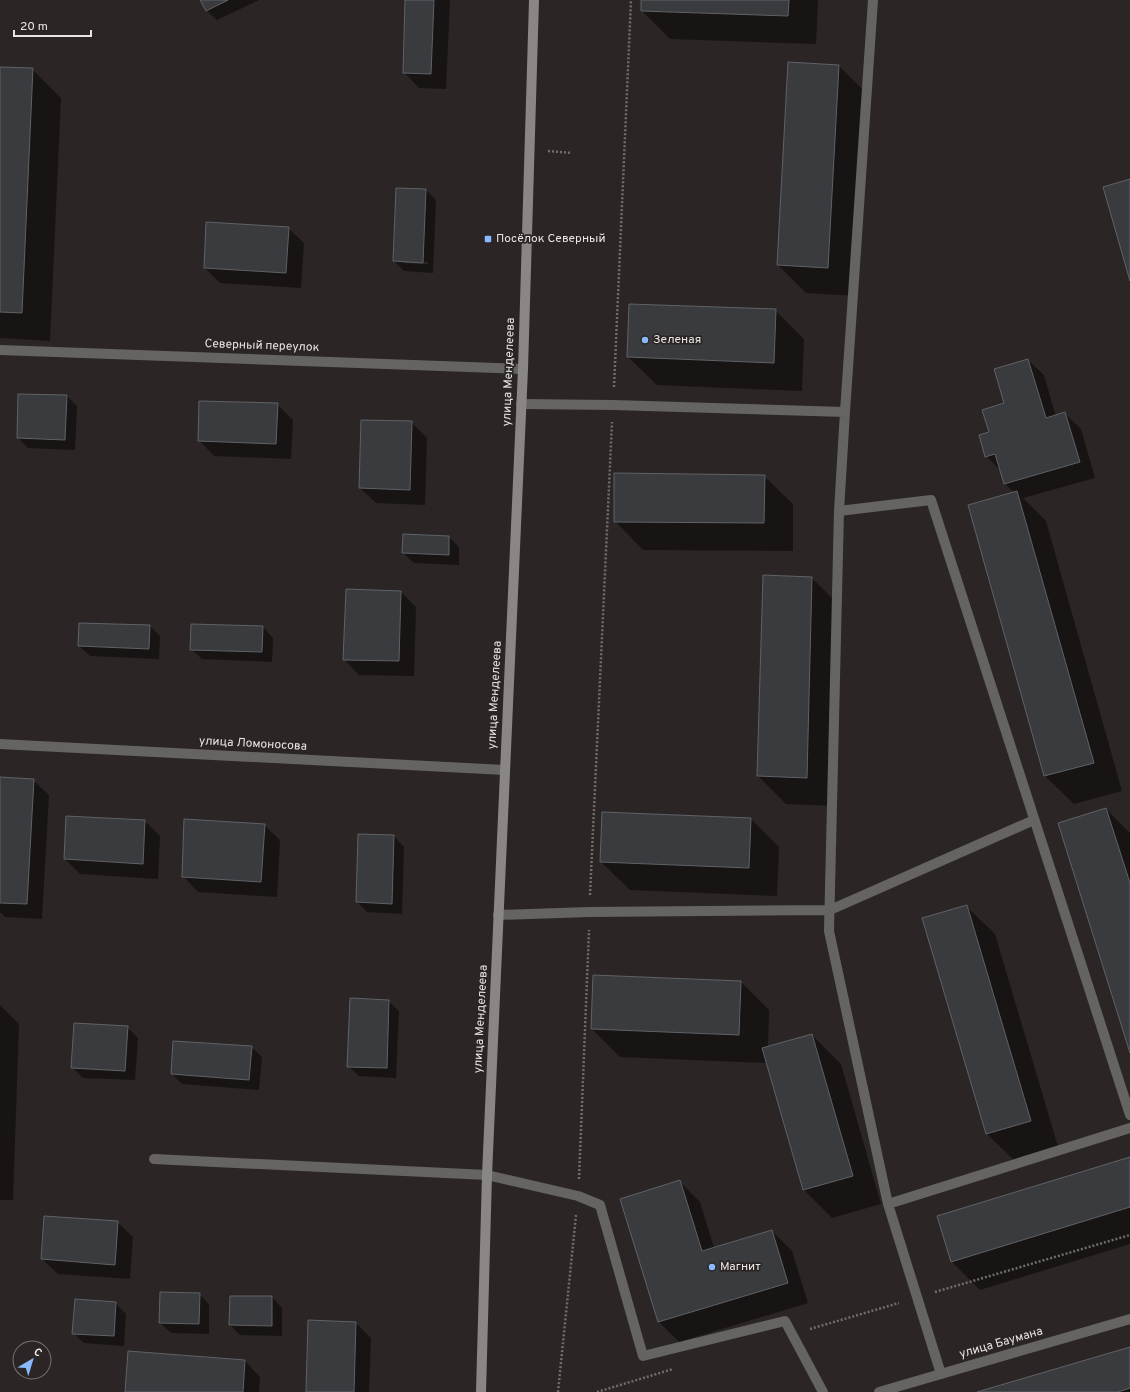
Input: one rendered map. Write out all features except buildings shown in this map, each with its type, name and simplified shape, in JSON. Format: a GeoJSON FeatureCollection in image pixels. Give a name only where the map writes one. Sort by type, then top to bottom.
{"type":"FeatureCollection","features":[{"type":"Feature","properties":{"kind":"main road","name":"улица Менделеева"},"geometry":{"type":"LineString","coordinates":[[481,1392],[487,1176],[523,369],[534,0]]}},
{"type":"Feature","properties":{"kind":"street"},"geometry":{"type":"LineString","coordinates":[[873,0],[839,511],[829,931],[888,1204],[941,1374]]}},
{"type":"Feature","properties":{"kind":"street","name":"Северный переулок"},"geometry":{"type":"LineString","coordinates":[[0,350],[523,369]]}},
{"type":"Feature","properties":{"kind":"street"},"geometry":{"type":"LineString","coordinates":[[521,404],[845,412]]}},
{"type":"Feature","properties":{"kind":"street"},"geometry":{"type":"LineString","coordinates":[[839,511],[931,500],[1130,1115]]}},
{"type":"Feature","properties":{"kind":"street","name":"улица Ломоносова"},"geometry":{"type":"LineString","coordinates":[[0,744],[505,770]]}},
{"type":"Feature","properties":{"kind":"street"},"geometry":{"type":"LineString","coordinates":[[498,914],[830,910],[1034,820]]}},
{"type":"Feature","properties":{"kind":"street"},"geometry":{"type":"LineString","coordinates":[[888,1204],[1130,1128]]}},
{"type":"Feature","properties":{"kind":"street"},"geometry":{"type":"LineString","coordinates":[[154,1159],[487,1176],[578,1196],[600,1204],[643,1356],[785,1321],[823,1392]]}},
{"type":"Feature","properties":{"kind":"street","name":"улица Баумана"},"geometry":{"type":"LineString","coordinates":[[879,1392],[1130,1319]]}},
{"type":"Feature","properties":{"kind":"path"},"geometry":{"type":"LineString","coordinates":[[558,1392],[578,1196],[631,0]]}},
{"type":"Feature","properties":{"kind":"path"},"geometry":{"type":"LineString","coordinates":[[792,1334],[1130,1235]]}},
{"type":"Feature","properties":{"kind":"path"},"geometry":{"type":"LineString","coordinates":[[597,1392],[679,1368]]}},
{"type":"Feature","properties":{"kind":"place","name":"Посёлок Северный"},"geometry":{"type":"Point","coordinates":[488,239]}},
{"type":"Feature","properties":{"kind":"place","name":"Зеленая"},"geometry":{"type":"Point","coordinates":[645,340]}},
{"type":"Feature","properties":{"kind":"place","name":"Магнит"},"geometry":{"type":"Point","coordinates":[712,1267]}}]}
